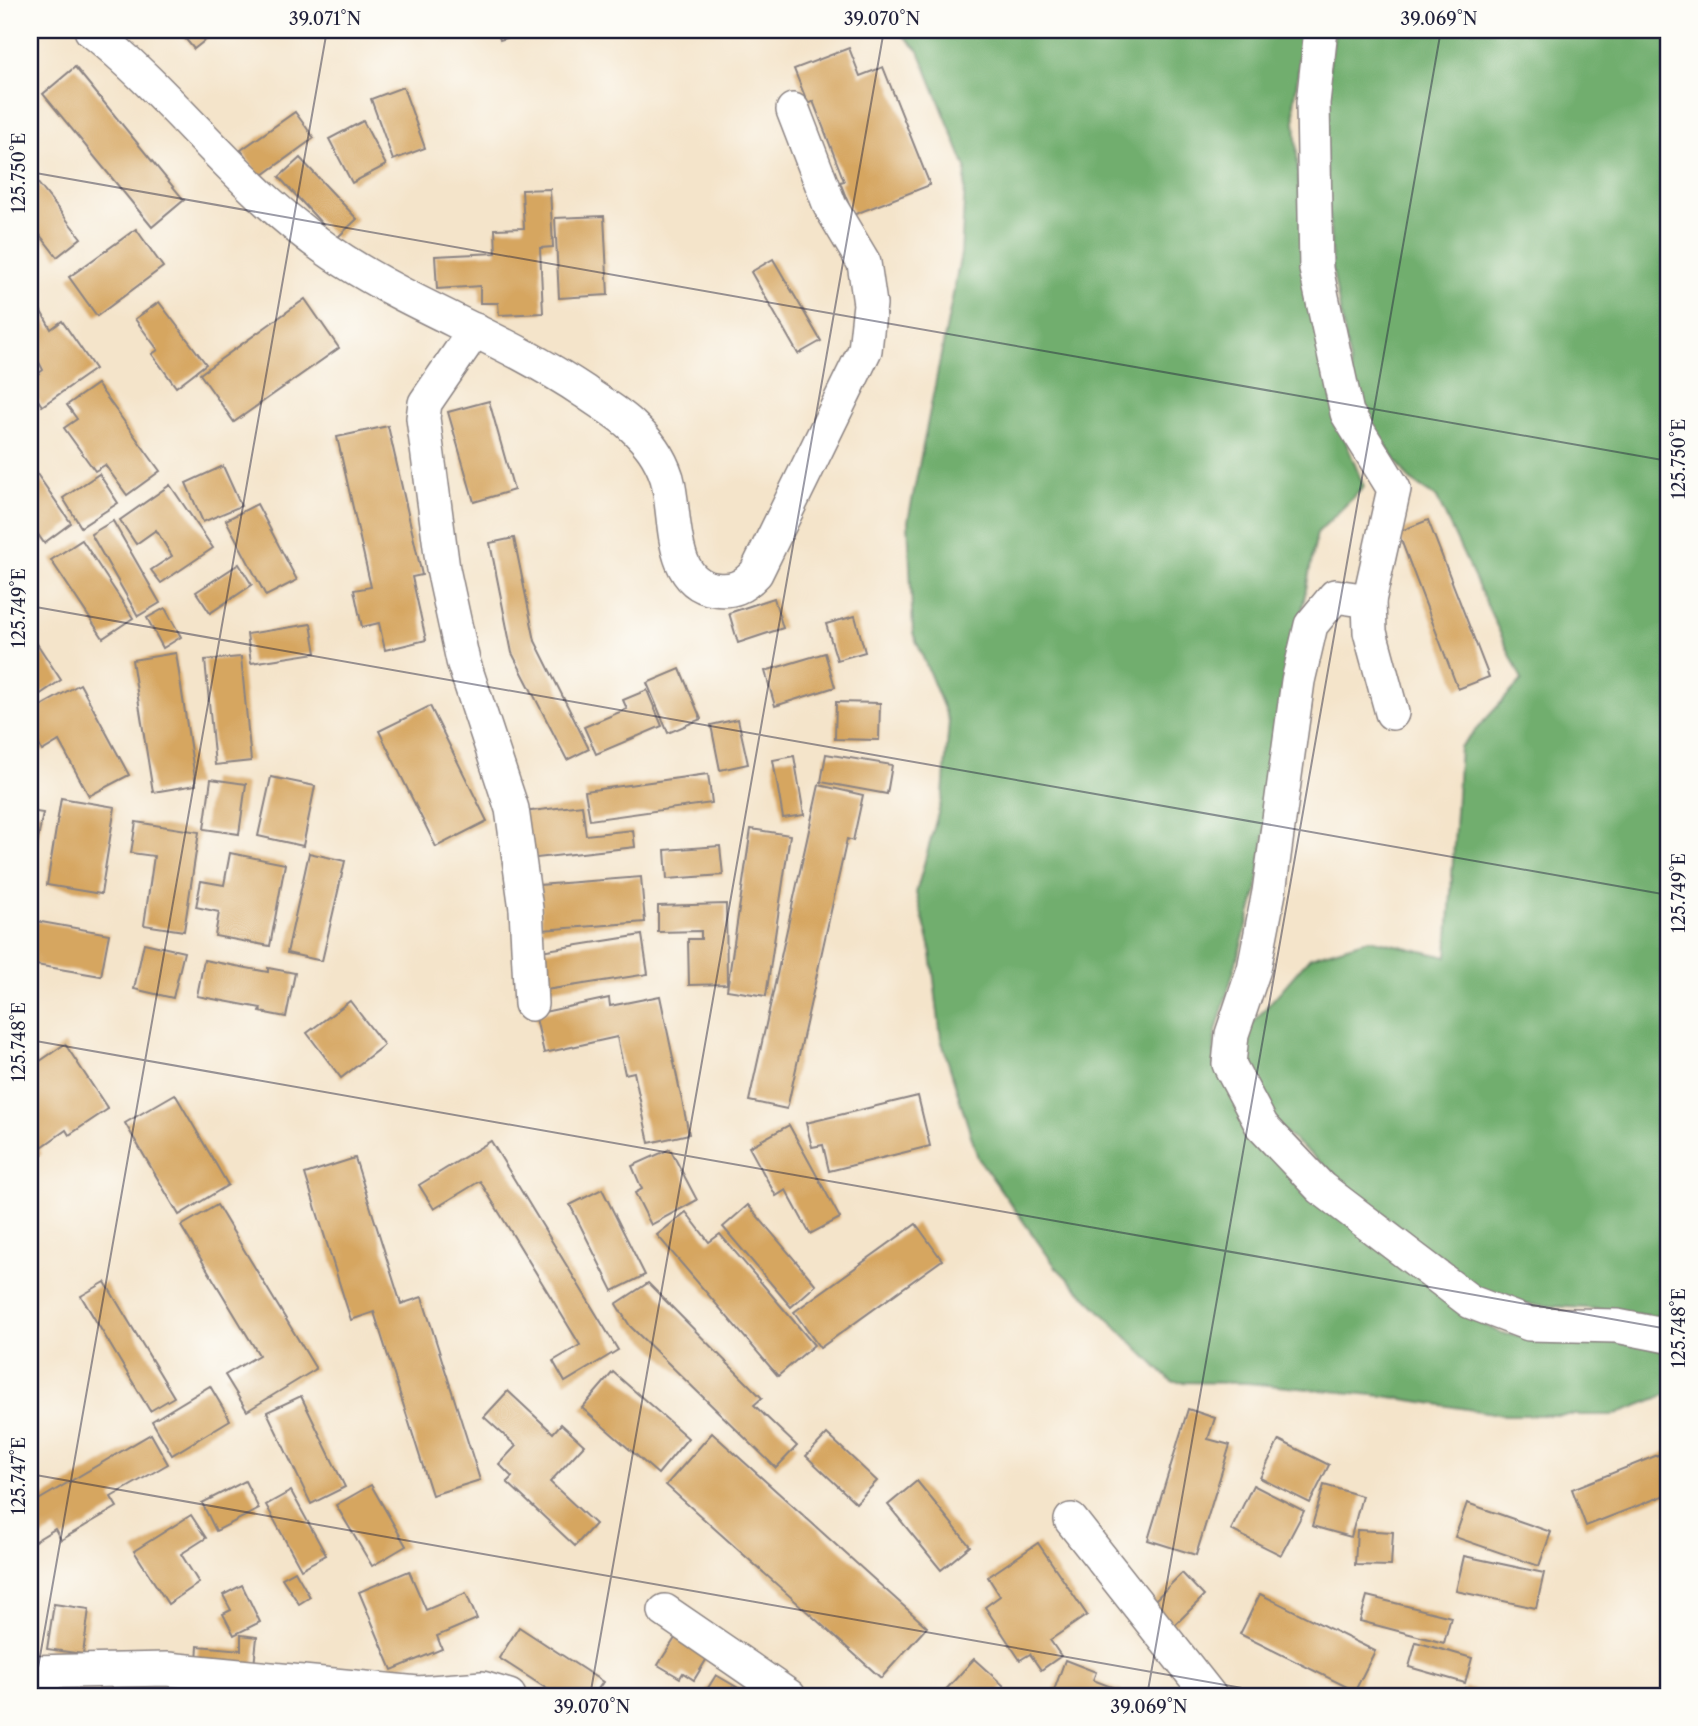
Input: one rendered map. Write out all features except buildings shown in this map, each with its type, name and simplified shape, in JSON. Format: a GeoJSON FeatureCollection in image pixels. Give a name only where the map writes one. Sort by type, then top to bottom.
{"type":"FeatureCollection","features":[{"type":"Feature","properties":{"kind":"street"},"geometry":{"type":"LineString","coordinates":[[91,30],[163,96],[243,178],[343,261],[539,361],[629,422],[654,448],[666,477],[685,572],[700,587],[724,590],[743,587],[756,573],[865,350],[869,316],[864,263],[830,206],[793,110]]}},
{"type":"Feature","properties":{"kind":"street"},"geometry":{"type":"LineString","coordinates":[[1321,30],[1313,103],[1316,269],[1347,413],[1394,489],[1369,601],[1370,632],[1392,713]]}},
{"type":"Feature","properties":{"kind":"street"},"geometry":{"type":"LineString","coordinates":[[475,330],[425,402],[423,418],[443,569],[463,662],[512,809],[526,909],[531,1003]]}},
{"type":"Feature","properties":{"kind":"street"},"geometry":{"type":"LineString","coordinates":[[1369,601],[1335,597],[1311,625],[1298,681],[1269,892],[1254,968],[1232,1034],[1229,1065],[1262,1126],[1321,1188],[1471,1302],[1529,1324],[1607,1325],[1668,1336]]}},
{"type":"Feature","properties":{"kind":"street"},"geometry":{"type":"LineString","coordinates":[[1071,1520],[1210,1696]]}},
{"type":"Feature","properties":{"kind":"street"},"geometry":{"type":"LineString","coordinates":[[665,1611],[789,1696]]}},
{"type":"Feature","properties":{"kind":"street"},"geometry":{"type":"LineString","coordinates":[[30,1672],[167,1669],[418,1693],[482,1688],[509,1696]]}},
{"type":"Feature","properties":{"kind":"green space"},"geometry":{"type":"Polygon","coordinates":[[[898,30],[1304,30],[1294,104],[1304,272],[1337,420],[1364,487],[1317,533],[1281,718],[1257,891],[1215,1035],[1214,1066],[1452,1307],[1502,1334],[1648,1345],[1668,1352],[1668,1394],[1613,1415],[1505,1415],[1384,1396],[1247,1383],[1172,1382],[1056,1267],[978,1158],[941,1039],[930,945],[916,893],[943,795],[949,721],[913,633],[908,521],[961,254],[966,168],[919,51],[898,30]]]}},
{"type":"Feature","properties":{"kind":"green space"},"geometry":{"type":"Polygon","coordinates":[[[1335,30],[1668,30],[1668,1318],[1586,1308],[1510,1304],[1460,1278],[1272,1122],[1242,1061],[1244,1033],[1310,957],[1370,939],[1447,957],[1460,747],[1522,680],[1437,498],[1410,480],[1358,407],[1332,267],[1323,103],[1335,30]]]}}]}
